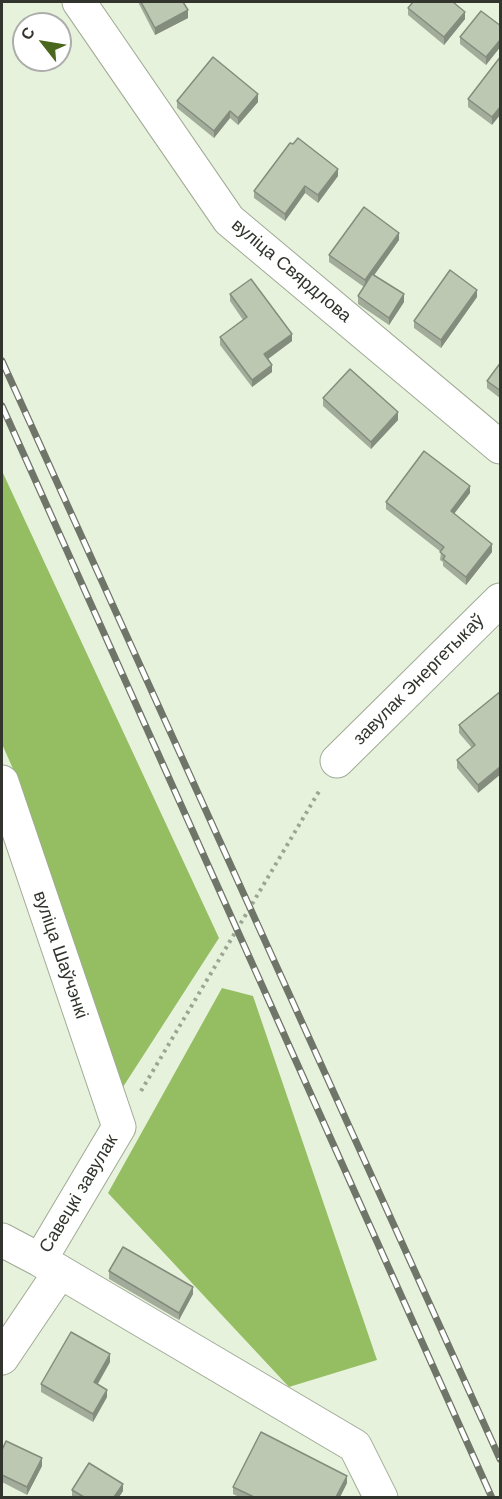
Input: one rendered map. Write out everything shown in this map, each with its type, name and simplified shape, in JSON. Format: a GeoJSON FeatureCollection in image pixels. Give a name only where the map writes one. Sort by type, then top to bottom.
{"type":"FeatureCollection","features":[{"type":"Feature","properties":{"kind":"street","name":"вуліца Свярдлова"},"geometry":{"type":"LineString","coordinates":[[79,2],[229,220],[501,447]]}},
{"type":"Feature","properties":{"kind":"street","name":"завулак Энергетыкаў"},"geometry":{"type":"LineString","coordinates":[[337,761],[501,600]]}},
{"type":"Feature","properties":{"kind":"street","name":"вуліца Шаўчэнкі"},"geometry":{"type":"LineString","coordinates":[[2,782],[119,1127]]}},
{"type":"Feature","properties":{"kind":"street","name":"Савецкі завулак"},"geometry":{"type":"LineString","coordinates":[[2,1358],[119,1127]]}},
{"type":"Feature","properties":{"kind":"street"},"geometry":{"type":"LineString","coordinates":[[2,1240],[355,1446],[381,1497]]}},
{"type":"Feature","properties":{"kind":"path"},"geometry":{"type":"LineString","coordinates":[[119,1127],[337,761]]}},
{"type":"Feature","properties":{"kind":"green space"},"geometry":{"type":"Polygon","coordinates":[[[2,471],[219,938],[123,1087],[17,778],[2,744],[2,471]]]}},
{"type":"Feature","properties":{"kind":"green space"},"geometry":{"type":"Polygon","coordinates":[[[222,988],[253,996],[377,1360],[289,1387],[108,1193],[222,988]]]}},
{"type":"Feature","properties":{"kind":"building"},"geometry":{"type":"Polygon","coordinates":[[[141,2],[183,2],[188,10],[155,28],[141,2]]]}},
{"type":"Feature","properties":{"kind":"building"},"geometry":{"type":"Polygon","coordinates":[[[413,2],[453,2],[465,12],[444,37],[408,8],[413,2]]]}},
{"type":"Feature","properties":{"kind":"building"},"geometry":{"type":"Polygon","coordinates":[[[481,11],[501,26],[501,39],[486,57],[460,37],[481,11]]]}},
{"type":"Feature","properties":{"kind":"building"},"geometry":{"type":"Polygon","coordinates":[[[501,56],[501,106],[492,117],[468,99],[501,56]]]}},
{"type":"Feature","properties":{"kind":"building"},"geometry":{"type":"Polygon","coordinates":[[[213,57],[258,94],[238,118],[230,111],[214,131],[177,101],[213,57]]]}},
{"type":"Feature","properties":{"kind":"building"},"geometry":{"type":"Polygon","coordinates":[[[298,138],[338,169],[318,195],[305,186],[285,214],[254,191],[290,143],[293,144],[298,138]]]}},
{"type":"Feature","properties":{"kind":"building"},"geometry":{"type":"Polygon","coordinates":[[[364,207],[399,233],[365,280],[329,255],[364,207]]]}},
{"type":"Feature","properties":{"kind":"building"},"geometry":{"type":"Polygon","coordinates":[[[450,270],[477,290],[441,340],[414,321],[450,270]]]}},
{"type":"Feature","properties":{"kind":"building"},"geometry":{"type":"Polygon","coordinates":[[[372,274],[404,294],[389,318],[358,296],[372,274]]]}},
{"type":"Feature","properties":{"kind":"building"},"geometry":{"type":"Polygon","coordinates":[[[251,279],[292,334],[264,354],[272,365],[252,380],[220,337],[247,317],[230,294],[251,279]]]}},
{"type":"Feature","properties":{"kind":"building"},"geometry":{"type":"Polygon","coordinates":[[[501,362],[501,391],[487,381],[501,362]]]}},
{"type":"Feature","properties":{"kind":"building"},"geometry":{"type":"Polygon","coordinates":[[[350,369],[398,412],[371,442],[323,398],[350,369]]]}},
{"type":"Feature","properties":{"kind":"building"},"geometry":{"type":"Polygon","coordinates":[[[424,451],[470,486],[451,511],[492,544],[466,577],[443,559],[445,556],[440,552],[444,547],[386,502],[424,451]]]}},
{"type":"Feature","properties":{"kind":"building"},"geometry":{"type":"Polygon","coordinates":[[[501,691],[501,766],[478,785],[457,760],[475,745],[459,725],[501,691]]]}},
{"type":"Feature","properties":{"kind":"building"},"geometry":{"type":"Polygon","coordinates":[[[123,1247],[193,1287],[179,1313],[109,1271],[123,1247]]]}},
{"type":"Feature","properties":{"kind":"building"},"geometry":{"type":"Polygon","coordinates":[[[71,1332],[110,1354],[94,1382],[107,1390],[93,1414],[41,1384],[71,1332]]]}},
{"type":"Feature","properties":{"kind":"building"},"geometry":{"type":"Polygon","coordinates":[[[261,1432],[347,1476],[336,1497],[254,1497],[233,1487],[261,1432]]]}},
{"type":"Feature","properties":{"kind":"building"},"geometry":{"type":"Polygon","coordinates":[[[6,1441],[42,1458],[27,1487],[2,1475],[2,1450],[6,1441]]]}},
{"type":"Feature","properties":{"kind":"building"},"geometry":{"type":"Polygon","coordinates":[[[89,1463],[123,1484],[114,1497],[84,1497],[72,1490],[89,1463]]]}},
{"type":"Feature","properties":{"kind":"railway"},"geometry":{"type":"LineString","coordinates":[[2,361],[500,1459]]}},
{"type":"Feature","properties":{"kind":"railway"},"geometry":{"type":"LineString","coordinates":[[2,406],[492,1498]]}}]}
